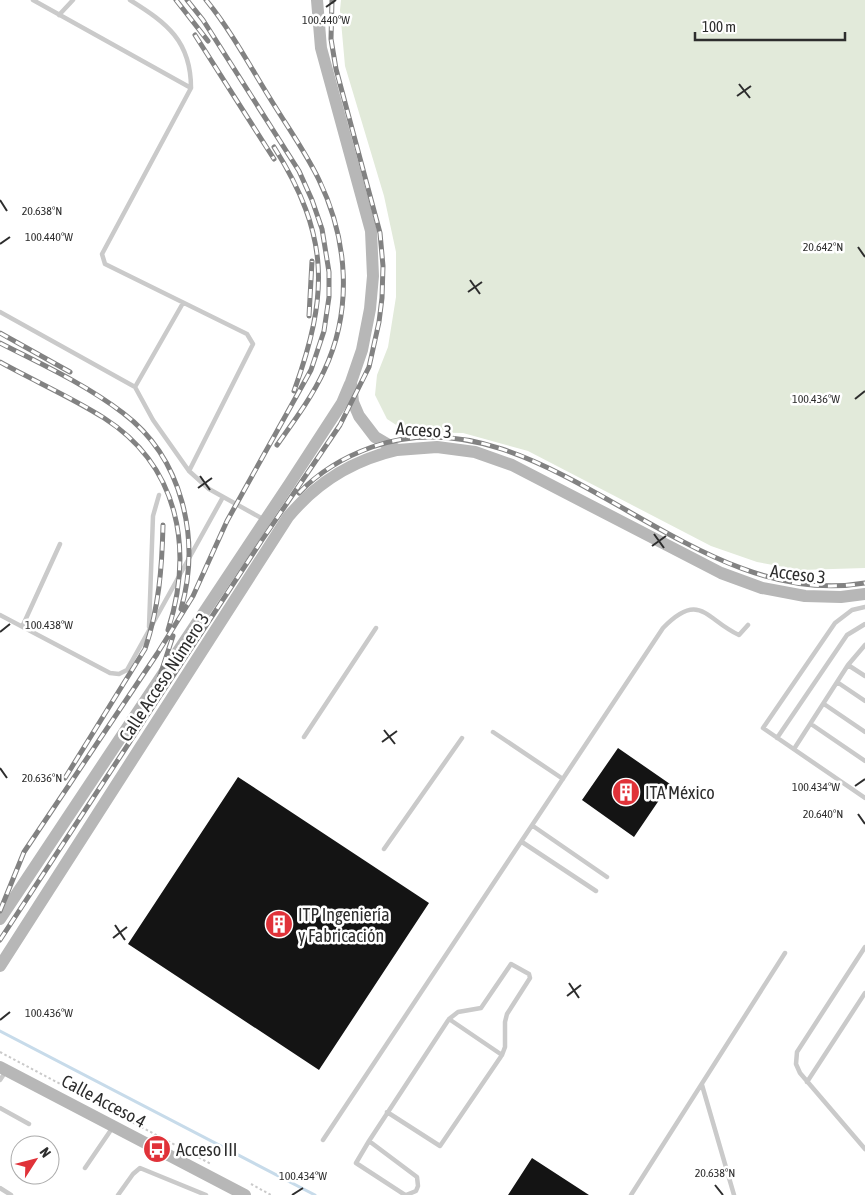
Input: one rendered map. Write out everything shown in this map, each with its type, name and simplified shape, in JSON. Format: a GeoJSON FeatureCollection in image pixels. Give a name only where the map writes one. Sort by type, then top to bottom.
{"type":"FeatureCollection","features":[{"type":"Feature","properties":{"kind":"street","name":"Acceso 3"},"geometry":{"type":"LineString","coordinates":[[317,0],[321,48],[371,231],[373,276],[370,309],[362,350],[352,382],[353,402],[359,416],[375,437],[397,450],[437,448],[465,451],[512,465],[721,574],[762,588],[805,596],[841,597],[865,594]]}},
{"type":"Feature","properties":{"kind":"street","name":"Calle Acceso Número 3"},"geometry":{"type":"LineString","coordinates":[[0,919],[342,403],[352,382]]}},
{"type":"Feature","properties":{"kind":"street","name":"Calle Acceso Número 3"},"geometry":{"type":"LineString","coordinates":[[0,966],[288,517],[301,502],[329,478],[361,460],[397,450]]}},
{"type":"Feature","properties":{"kind":"street","name":"Calle Acceso 4"},"geometry":{"type":"LineString","coordinates":[[2,1073],[113,1126],[246,1195]]}},
{"type":"Feature","properties":{"kind":"lane"},"geometry":{"type":"LineString","coordinates":[[33,0],[191,88]]}},
{"type":"Feature","properties":{"kind":"lane"},"geometry":{"type":"LineString","coordinates":[[58,14],[74,0]]}},
{"type":"Feature","properties":{"kind":"lane"},"geometry":{"type":"LineString","coordinates":[[130,0],[154,15],[174,34],[184,50],[191,67],[191,88],[102,254],[105,264],[248,334],[253,344],[189,471]]}},
{"type":"Feature","properties":{"kind":"lane"},"geometry":{"type":"LineString","coordinates":[[135,387],[183,303]]}},
{"type":"Feature","properties":{"kind":"lane"},"geometry":{"type":"LineString","coordinates":[[0,312],[135,387],[158,427],[189,471],[209,489],[265,520]]}},
{"type":"Feature","properties":{"kind":"lane"},"geometry":{"type":"LineString","coordinates":[[149,629],[153,516],[159,495]]}},
{"type":"Feature","properties":{"kind":"lane"},"geometry":{"type":"LineString","coordinates":[[0,615],[23,625],[110,673],[119,674],[127,670],[223,497]]}},
{"type":"Feature","properties":{"kind":"lane"},"geometry":{"type":"LineString","coordinates":[[23,625],[60,544]]}},
{"type":"Feature","properties":{"kind":"lane"},"geometry":{"type":"LineString","coordinates":[[865,607],[852,610],[835,623],[763,728],[865,798]]}},
{"type":"Feature","properties":{"kind":"lane"},"geometry":{"type":"LineString","coordinates":[[324,1140],[663,628],[677,613],[696,610],[711,616],[739,636],[748,625]]}},
{"type":"Feature","properties":{"kind":"lane"},"geometry":{"type":"LineString","coordinates":[[777,738],[847,635],[865,624]]}},
{"type":"Feature","properties":{"kind":"lane"},"geometry":{"type":"LineString","coordinates":[[304,737],[376,628]]}},
{"type":"Feature","properties":{"kind":"lane"},"geometry":{"type":"LineString","coordinates":[[794,749],[848,665],[865,645]]}},
{"type":"Feature","properties":{"kind":"lane"},"geometry":{"type":"LineString","coordinates":[[848,665],[865,676]]}},
{"type":"Feature","properties":{"kind":"lane"},"geometry":{"type":"LineString","coordinates":[[837,682],[865,701]]}},
{"type":"Feature","properties":{"kind":"lane"},"geometry":{"type":"LineString","coordinates":[[824,704],[865,732]]}},
{"type":"Feature","properties":{"kind":"lane"},"geometry":{"type":"LineString","coordinates":[[811,724],[865,761]]}},
{"type":"Feature","properties":{"kind":"lane"},"geometry":{"type":"LineString","coordinates":[[493,732],[563,779]]}},
{"type":"Feature","properties":{"kind":"lane"},"geometry":{"type":"LineString","coordinates":[[384,849],[462,738]]}},
{"type":"Feature","properties":{"kind":"lane"},"geometry":{"type":"LineString","coordinates":[[533,826],[607,878]]}},
{"type":"Feature","properties":{"kind":"lane"},"geometry":{"type":"LineString","coordinates":[[522,842],[596,891]]}},
{"type":"Feature","properties":{"kind":"lane"},"geometry":{"type":"LineString","coordinates":[[865,947],[797,1052],[796,1064],[800,1073],[865,1149]]}},
{"type":"Feature","properties":{"kind":"lane"},"geometry":{"type":"LineString","coordinates":[[631,1195],[785,953]]}},
{"type":"Feature","properties":{"kind":"lane"},"geometry":{"type":"LineString","coordinates":[[370,1141],[417,1177],[418,1186],[416,1191],[405,1195],[394,1193],[356,1164],[387,1112],[449,1019],[458,1012],[481,1008],[511,964],[530,974],[530,978],[504,1022],[505,1047],[502,1055],[440,1146],[387,1112]]}},
{"type":"Feature","properties":{"kind":"lane"},"geometry":{"type":"LineString","coordinates":[[808,1082],[865,993]]}},
{"type":"Feature","properties":{"kind":"lane"},"geometry":{"type":"LineString","coordinates":[[449,1019],[502,1055]]}},
{"type":"Feature","properties":{"kind":"lane"},"geometry":{"type":"LineString","coordinates":[[702,1085],[734,1195]]}},
{"type":"Feature","properties":{"kind":"lane"},"geometry":{"type":"LineString","coordinates":[[0,1108],[29,1124]]}},
{"type":"Feature","properties":{"kind":"lane"},"geometry":{"type":"LineString","coordinates":[[85,1168],[113,1126]]}},
{"type":"Feature","properties":{"kind":"lane"},"geometry":{"type":"LineString","coordinates":[[118,1195],[133,1174],[140,1168],[206,1195]]}},
{"type":"Feature","properties":{"kind":"lane"},"geometry":{"type":"LineString","coordinates":[[0,1188],[11,1195]]}},
{"type":"Feature","properties":{"kind":"path"},"geometry":{"type":"LineString","coordinates":[[0,1052],[218,1167]]}},
{"type":"Feature","properties":{"kind":"path"},"geometry":{"type":"LineString","coordinates":[[245,1181],[271,1195]]}},
{"type":"Feature","properties":{"kind":"green space"},"geometry":{"type":"Polygon","coordinates":[[[341,0],[865,0],[865,568],[801,570],[757,562],[711,546],[528,451],[463,433],[407,432],[387,419],[375,395],[377,375],[388,347],[396,297],[396,252],[384,196],[345,66],[340,10],[341,0]]]}},
{"type":"Feature","properties":{"kind":"building","name":"ITA México"},"geometry":{"type":"Polygon","coordinates":[[[618,748],[670,784],[634,837],[582,800],[618,748]]]}},
{"type":"Feature","properties":{"kind":"building","name":"ITP Ingeniería y Fabricación"},"geometry":{"type":"Polygon","coordinates":[[[238,777],[429,903],[319,1070],[128,944],[238,777]]]}},
{"type":"Feature","properties":{"kind":"building"},"geometry":{"type":"Polygon","coordinates":[[[532,1158],[589,1195],[508,1195],[532,1158]]]}},
{"type":"Feature","properties":{"kind":"waterway"},"geometry":{"type":"LineString","coordinates":[[0,1031],[315,1195]]}},
{"type":"Feature","properties":{"kind":"railway"},"geometry":{"type":"LineString","coordinates":[[176,0],[208,41]]}},
{"type":"Feature","properties":{"kind":"railway"},"geometry":{"type":"LineString","coordinates":[[0,911],[24,852],[157,654],[193,596],[227,521],[311,370],[324,331],[329,297],[329,272],[322,229],[312,200],[299,171],[203,20],[187,0]]}},
{"type":"Feature","properties":{"kind":"railway"},"geometry":{"type":"LineString","coordinates":[[206,0],[234,39],[319,180],[329,203],[341,251],[343,300],[340,324],[333,348],[314,390],[277,445]]}},
{"type":"Feature","properties":{"kind":"railway"},"geometry":{"type":"LineString","coordinates":[[0,940],[262,540],[340,425],[369,367],[382,298],[383,266],[380,233],[336,69],[331,39],[332,0]]}},
{"type":"Feature","properties":{"kind":"railway"},"geometry":{"type":"LineString","coordinates":[[195,35],[274,159]]}},
{"type":"Feature","properties":{"kind":"railway"},"geometry":{"type":"LineString","coordinates":[[274,147],[306,209],[314,238],[318,266],[318,295],[314,324],[294,391]]}},
{"type":"Feature","properties":{"kind":"railway"},"geometry":{"type":"LineString","coordinates":[[309,316],[312,261]]}},
{"type":"Feature","properties":{"kind":"railway"},"geometry":{"type":"LineString","coordinates":[[0,333],[70,372]]}},
{"type":"Feature","properties":{"kind":"railway"},"geometry":{"type":"LineString","coordinates":[[0,343],[94,393],[123,413],[144,432],[160,453],[173,477],[182,502],[187,529],[189,556],[187,583],[181,609]]}},
{"type":"Feature","properties":{"kind":"railway"},"geometry":{"type":"LineString","coordinates":[[0,362],[104,418],[129,438],[149,460],[164,485],[174,512],[179,540],[180,569],[176,600],[168,630]]}},
{"type":"Feature","properties":{"kind":"railway"},"geometry":{"type":"LineString","coordinates":[[299,493],[324,472],[342,460],[362,451],[372,447],[435,437],[496,447],[556,472],[676,538],[737,566],[799,584],[865,583]]}},
{"type":"Feature","properties":{"kind":"railway"},"geometry":{"type":"LineString","coordinates":[[65,778],[145,649],[154,618],[159,587],[163,525]]}},
{"type":"Feature","properties":{"kind":"railway"},"geometry":{"type":"LineString","coordinates":[[152,700],[173,636]]}},
{"type":"Feature","properties":{"kind":"place","name":"ITA México"},"geometry":{"type":"Point","coordinates":[626,792]}},
{"type":"Feature","properties":{"kind":"place","name":"ITP Ingeniería y Fabricación"},"geometry":{"type":"Point","coordinates":[279,924]}},
{"type":"Feature","properties":{"kind":"place","name":"Acceso III"},"geometry":{"type":"Point","coordinates":[157,1149]}}]}
